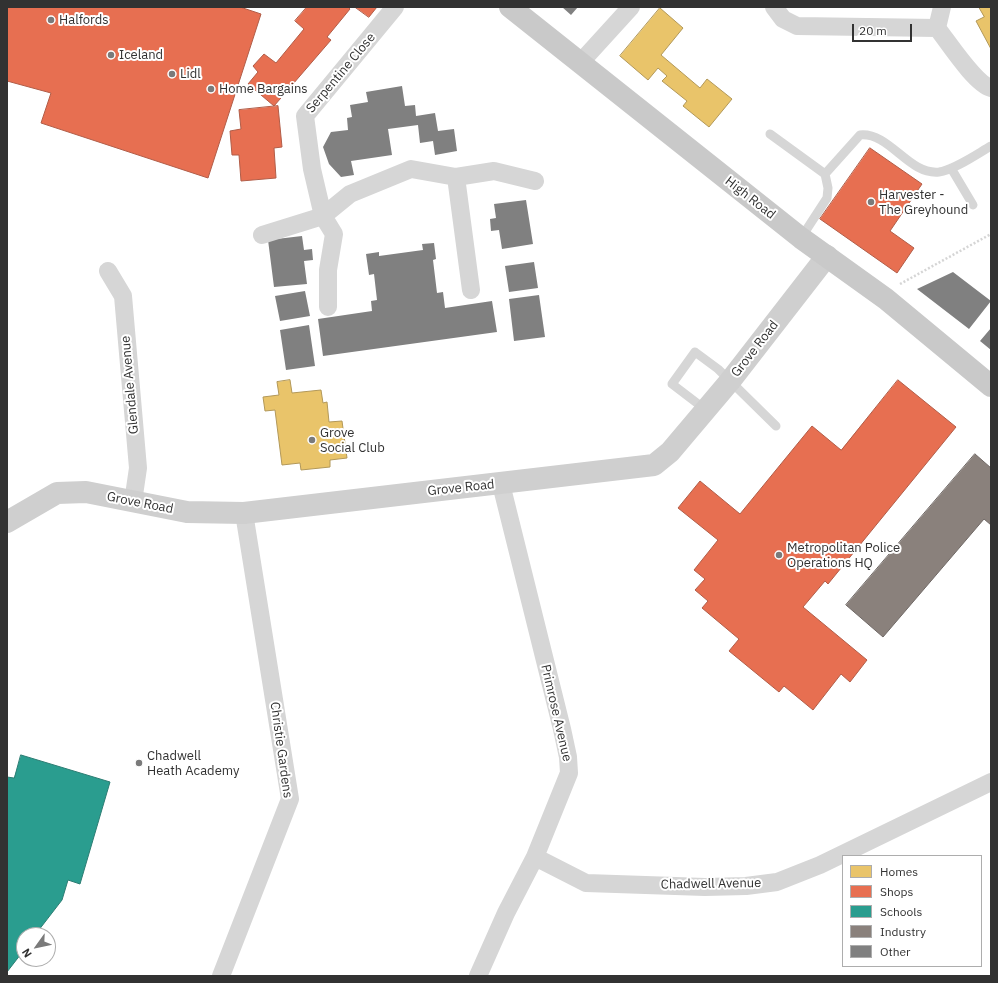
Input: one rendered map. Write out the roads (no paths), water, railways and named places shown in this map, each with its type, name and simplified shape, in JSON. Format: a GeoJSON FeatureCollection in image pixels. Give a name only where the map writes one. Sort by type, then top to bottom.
{"type":"FeatureCollection","features":[{"type":"Feature","properties":{"kind":"main road","name":"High Road"},"geometry":{"type":"LineString","coordinates":[[510,7],[801,238],[886,299],[991,386]]}},
{"type":"Feature","properties":{"kind":"street","name":"Serpentine Close"},"geometry":{"type":"LineString","coordinates":[[328,307],[328,270],[334,234],[323,216],[312,169],[305,116],[395,7]]}},
{"type":"Feature","properties":{"kind":"street"},"geometry":{"type":"LineString","coordinates":[[580,63],[631,7]]}},
{"type":"Feature","properties":{"kind":"street"},"geometry":{"type":"LineString","coordinates":[[774,7],[784,19],[797,26],[937,28]]}},
{"type":"Feature","properties":{"kind":"street"},"geometry":{"type":"LineString","coordinates":[[937,28],[942,7]]}},
{"type":"Feature","properties":{"kind":"street"},"geometry":{"type":"LineString","coordinates":[[937,28],[966,67],[985,87],[991,88]]}},
{"type":"Feature","properties":{"kind":"street"},"geometry":{"type":"LineString","coordinates":[[262,235],[323,216],[350,194],[411,169],[456,177],[494,171],[535,181]]}},
{"type":"Feature","properties":{"kind":"street"},"geometry":{"type":"LineString","coordinates":[[456,177],[471,290]]}},
{"type":"Feature","properties":{"kind":"street","name":"Grove Road"},"geometry":{"type":"LineString","coordinates":[[7,522],[57,493],[86,492],[187,512],[244,513],[654,465],[670,452],[706,410],[827,256]]}},
{"type":"Feature","properties":{"kind":"street","name":"Glendale Avenue"},"geometry":{"type":"LineString","coordinates":[[108,271],[123,296],[138,468],[133,502]]}},
{"type":"Feature","properties":{"kind":"street","name":"Primrose Avenue"},"geometry":{"type":"LineString","coordinates":[[478,976],[506,913],[536,857],[569,773],[568,757],[501,484]]}},
{"type":"Feature","properties":{"kind":"street","name":"Christie Gardens"},"geometry":{"type":"LineString","coordinates":[[221,976],[290,799],[244,513]]}},
{"type":"Feature","properties":{"kind":"street","name":"Chadwell Avenue"},"geometry":{"type":"LineString","coordinates":[[536,857],[586,883],[704,887],[746,886],[777,882],[820,865],[991,782]]}},
{"type":"Feature","properties":{"kind":"lane"},"geometry":{"type":"LineString","coordinates":[[770,134],[825,174],[828,188],[827,198],[801,238]]}},
{"type":"Feature","properties":{"kind":"lane"},"geometry":{"type":"LineString","coordinates":[[825,174],[860,135],[866,135],[885,143],[924,169],[940,172],[951,168],[991,146]]}},
{"type":"Feature","properties":{"kind":"lane"},"geometry":{"type":"LineString","coordinates":[[951,168],[974,205]]}},
{"type":"Feature","properties":{"kind":"lane"},"geometry":{"type":"LineString","coordinates":[[706,410],[672,384],[695,352],[718,369],[776,426]]}},
{"type":"Feature","properties":{"kind":"place","name":"Halfords"},"geometry":{"type":"Point","coordinates":[51,20]}},
{"type":"Feature","properties":{"kind":"place","name":"Iceland"},"geometry":{"type":"Point","coordinates":[111,55]}},
{"type":"Feature","properties":{"kind":"place","name":"Lidl"},"geometry":{"type":"Point","coordinates":[172,74]}},
{"type":"Feature","properties":{"kind":"place","name":"Home Bargains"},"geometry":{"type":"Point","coordinates":[211,89]}},
{"type":"Feature","properties":{"kind":"place","name":"Harvester - The Greyhound"},"geometry":{"type":"Point","coordinates":[871,202]}},
{"type":"Feature","properties":{"kind":"place","name":"Grove Social Club"},"geometry":{"type":"Point","coordinates":[312,440]}},
{"type":"Feature","properties":{"kind":"place","name":"Metropolitan Police Operations HQ"},"geometry":{"type":"Point","coordinates":[779,555]}},
{"type":"Feature","properties":{"kind":"place","name":"Chadwell Heath Academy"},"geometry":{"type":"Point","coordinates":[139,763]}}]}
